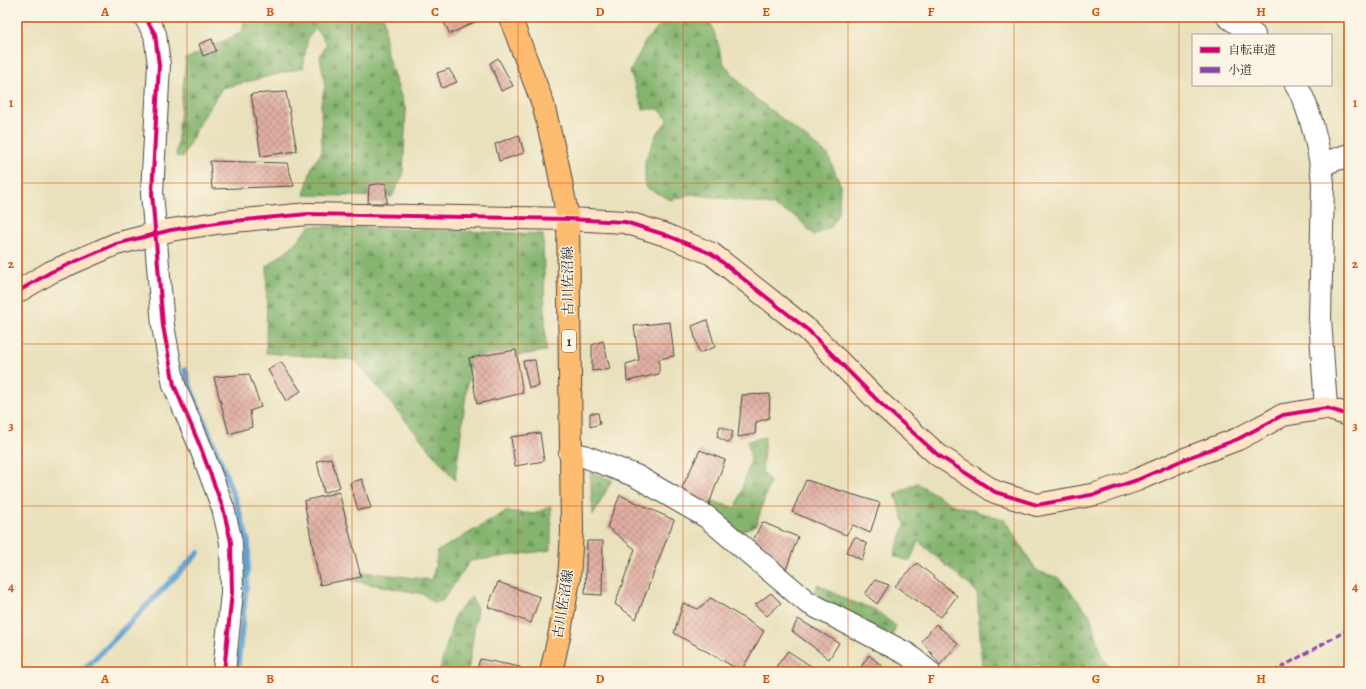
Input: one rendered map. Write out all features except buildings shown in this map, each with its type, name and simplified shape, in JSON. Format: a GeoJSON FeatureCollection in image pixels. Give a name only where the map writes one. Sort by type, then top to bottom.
{"type":"FeatureCollection","features":[{"type":"Feature","properties":{"kind":"main road","name":"古川佐沼線"},"geometry":{"type":"LineString","coordinates":[[510,17],[543,104],[558,166],[568,219],[572,531],[569,580],[551,672]]}},
{"type":"Feature","properties":{"kind":"street"},"geometry":{"type":"LineString","coordinates":[[145,17],[154,34],[159,65],[152,193],[163,326],[174,385],[200,446],[223,508],[231,542],[232,592],[224,672]]}},
{"type":"Feature","properties":{"kind":"street"},"geometry":{"type":"LineString","coordinates":[[1228,17],[1253,34]]}},
{"type":"Feature","properties":{"kind":"street"},"geometry":{"type":"LineString","coordinates":[[1296,86],[1310,118],[1322,164],[1323,184],[1320,319],[1326,408]]}},
{"type":"Feature","properties":{"kind":"street"},"geometry":{"type":"LineString","coordinates":[[1322,164],[1349,155]]}},
{"type":"Feature","properties":{"kind":"street"},"geometry":{"type":"LineString","coordinates":[[17,292],[51,272],[109,247],[171,230],[223,222],[308,214],[568,219],[625,222],[666,234],[712,254],[808,330],[879,402],[938,455],[995,492],[1037,505],[1096,494],[1137,480],[1185,459],[1238,439],[1283,415],[1326,408],[1349,415]]}},
{"type":"Feature","properties":{"kind":"street"},"geometry":{"type":"LineString","coordinates":[[570,454],[584,456],[636,476],[707,517],[807,602],[907,654],[929,672]]}},
{"type":"Feature","properties":{"kind":"green space"},"geometry":{"type":"Polygon","coordinates":[[[245,17],[384,17],[387,55],[406,111],[403,175],[392,197],[304,195],[312,166],[322,152],[321,104],[325,87],[320,56],[327,44],[316,29],[308,37],[303,68],[222,88],[198,126],[183,157],[176,156],[186,59],[242,32],[245,17]]]}},
{"type":"Feature","properties":{"kind":"green space"},"geometry":{"type":"Polygon","coordinates":[[[667,17],[706,17],[712,25],[724,64],[750,94],[828,155],[840,184],[839,211],[831,227],[814,235],[797,217],[771,205],[692,194],[671,200],[645,187],[645,161],[656,135],[668,120],[659,109],[643,109],[630,72],[646,40],[667,17]]]}},
{"type":"Feature","properties":{"kind":"green space"},"geometry":{"type":"Polygon","coordinates":[[[310,226],[543,234],[546,351],[470,363],[455,480],[355,360],[266,353],[267,266],[290,248],[310,226]]]}},
{"type":"Feature","properties":{"kind":"green space"},"geometry":{"type":"Polygon","coordinates":[[[765,437],[762,471],[770,482],[756,525],[740,532],[692,496],[736,508],[751,459],[747,441],[765,437]]]}},
{"type":"Feature","properties":{"kind":"green space"},"geometry":{"type":"Polygon","coordinates":[[[590,472],[612,480],[593,515],[590,472]]]}},
{"type":"Feature","properties":{"kind":"green space"},"geometry":{"type":"Polygon","coordinates":[[[917,483],[951,504],[1004,519],[1037,571],[1059,578],[1090,615],[1103,658],[1114,672],[1044,672],[1040,665],[1013,668],[1005,672],[982,669],[977,592],[918,541],[910,561],[894,556],[905,524],[895,494],[917,483]]]}},
{"type":"Feature","properties":{"kind":"green space"},"geometry":{"type":"Polygon","coordinates":[[[551,506],[551,550],[470,561],[442,601],[434,603],[423,594],[345,579],[356,571],[432,580],[438,551],[507,511],[534,514],[551,506]]]}},
{"type":"Feature","properties":{"kind":"green space"},"geometry":{"type":"Polygon","coordinates":[[[818,584],[847,600],[874,609],[896,626],[892,636],[813,594],[818,584]]]}},
{"type":"Feature","properties":{"kind":"green space"},"geometry":{"type":"Polygon","coordinates":[[[471,597],[477,608],[468,672],[439,672],[455,615],[471,597]]]}},
{"type":"Feature","properties":{"kind":"waterway"},"geometry":{"type":"LineString","coordinates":[[185,370],[190,387],[236,502],[248,542],[246,584],[237,672]]}},
{"type":"Feature","properties":{"kind":"waterway"},"geometry":{"type":"LineString","coordinates":[[82,672],[198,553]]}},
{"type":"Feature","properties":{"kind":"marked path"},"geometry":{"type":"LineString","coordinates":[[1273,672],[1349,629]]}},
{"type":"Feature","properties":{"kind":"cycle path"},"geometry":{"type":"LineString","coordinates":[[145,17],[155,34],[159,65],[152,193],[163,326],[174,385],[200,446],[223,508],[231,542],[232,592],[224,672]]}},
{"type":"Feature","properties":{"kind":"cycle path"},"geometry":{"type":"LineString","coordinates":[[17,292],[51,272],[116,244],[171,230],[223,222],[308,214],[568,219],[625,222],[666,235],[712,254],[808,330],[879,402],[938,455],[995,492],[1037,505],[1096,494],[1137,480],[1185,459],[1238,439],[1283,415],[1326,408],[1349,415]]}}]}
